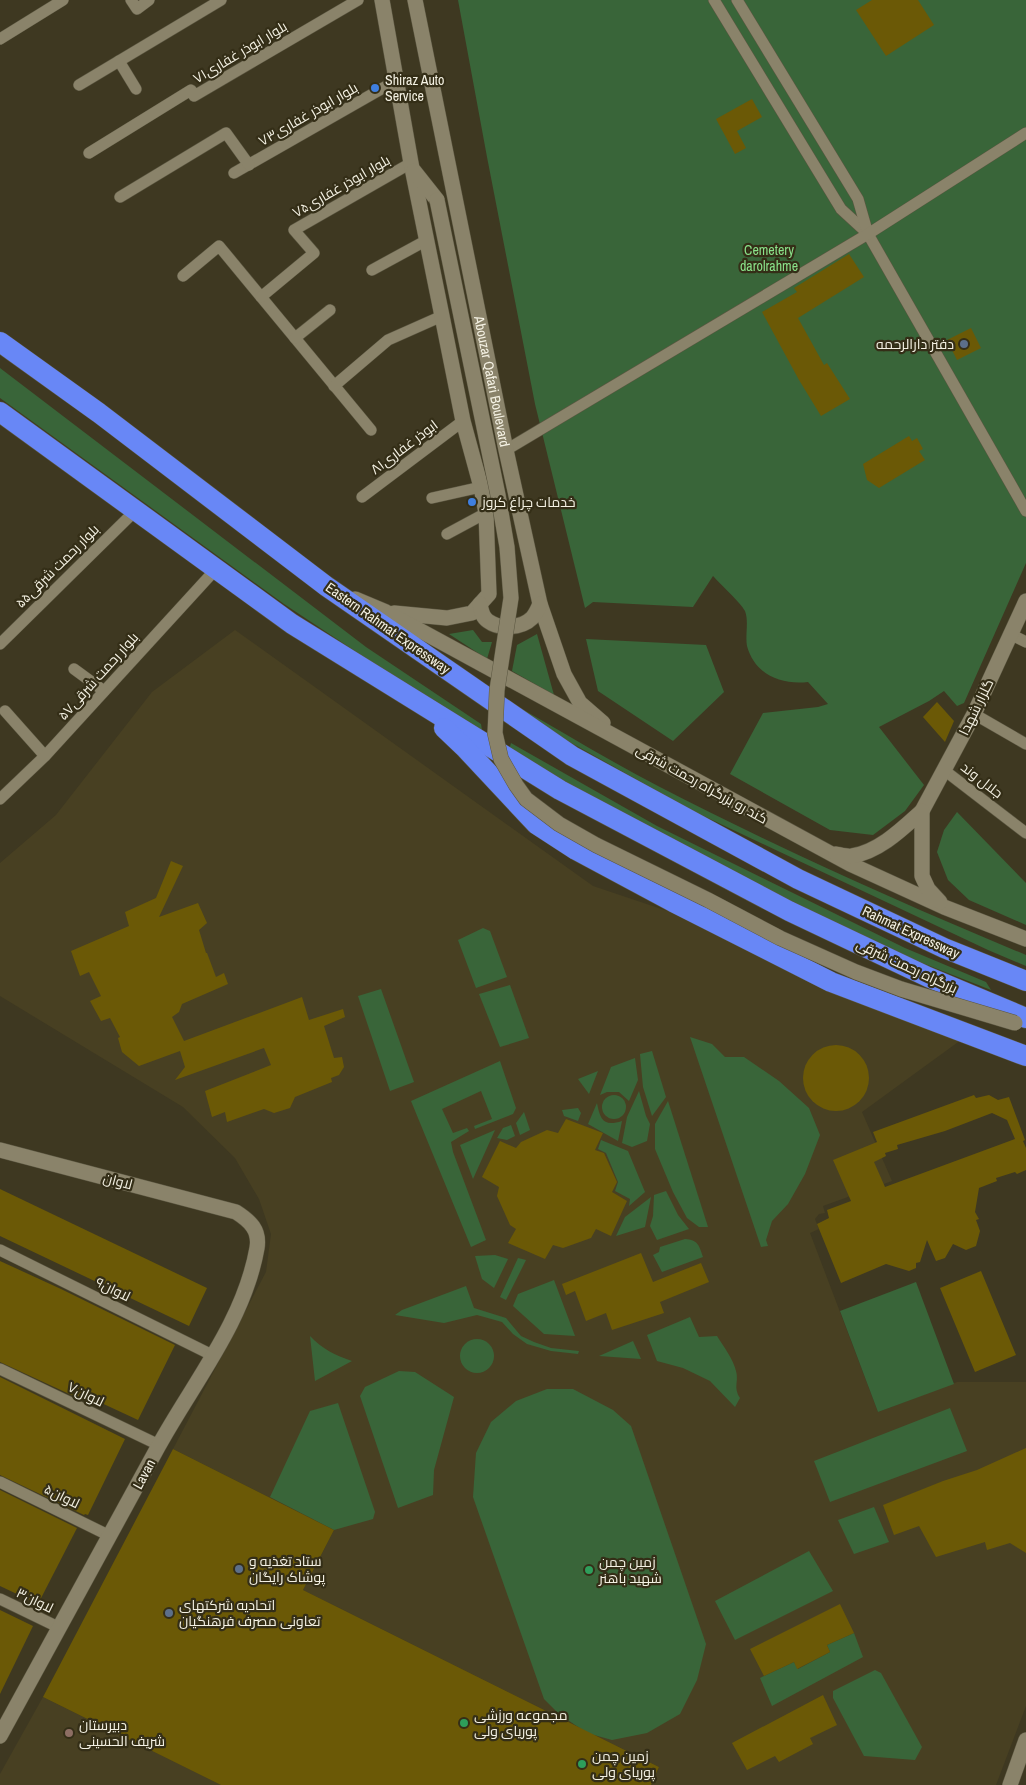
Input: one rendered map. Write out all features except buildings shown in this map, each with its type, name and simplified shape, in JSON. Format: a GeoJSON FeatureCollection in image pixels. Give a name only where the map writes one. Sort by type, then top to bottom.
{"type":"FeatureCollection","features":[{"type":"Feature","properties":{"kind":"highway","name":"Eastern Rahmat Expressway"},"geometry":{"type":"LineString","coordinates":[[0,342],[99,413],[326,586],[572,756],[798,879]]}},
{"type":"Feature","properties":{"kind":"highway"},"geometry":{"type":"LineString","coordinates":[[0,412],[292,624],[415,701],[465,748],[536,824],[576,850],[673,902],[832,982],[1026,1056]]}},
{"type":"Feature","properties":{"kind":"highway","name":"بزرگراه رحمت شرقی"},"geometry":{"type":"LineString","coordinates":[[415,701],[560,790],[789,911],[1022,1022]]}},
{"type":"Feature","properties":{"kind":"highway","name":"Rahmat Expressway"},"geometry":{"type":"LineString","coordinates":[[798,879],[944,948],[1026,980]]}},
{"type":"Feature","properties":{"kind":"main road"},"geometry":{"type":"LineString","coordinates":[[326,586],[386,612],[447,618],[472,612],[489,594],[486,513],[463,421],[412,167],[382,0]]}},
{"type":"Feature","properties":{"kind":"main road","name":"Abouzar Qafari Boulevard"},"geometry":{"type":"LineString","coordinates":[[416,0],[506,450],[540,604],[564,674],[580,703],[620,740]]}},
{"type":"Feature","properties":{"kind":"main road"},"geometry":{"type":"LineString","coordinates":[[412,167],[437,200],[507,547],[511,598],[497,690],[494,733],[501,759],[516,785],[526,798],[559,824],[596,845],[780,938],[856,972],[901,988],[1022,1022]]}},
{"type":"Feature","properties":{"kind":"main road","name":"گلزار شهدا"},"geometry":{"type":"LineString","coordinates":[[830,853],[851,856],[878,847],[922,811],[974,714],[1026,600]]}},
{"type":"Feature","properties":{"kind":"main road"},"geometry":{"type":"LineString","coordinates":[[480,604],[481,613],[487,621],[507,626],[518,626],[532,618],[540,604]]}},
{"type":"Feature","properties":{"kind":"main road","name":"کند رو بزرگراه رحمت شرقی"},"geometry":{"type":"LineString","coordinates":[[386,612],[850,864],[944,907],[1026,939]]}},
{"type":"Feature","properties":{"kind":"main road","name":"گلزار شهدا"},"geometry":{"type":"LineString","coordinates":[[922,811],[922,876],[928,889],[944,907]]}},
{"type":"Feature","properties":{"kind":"main road","name":"لاوان"},"geometry":{"type":"LineString","coordinates":[[0,1150],[236,1212],[247,1219],[258,1234],[257,1248],[241,1302],[212,1355]]}},
{"type":"Feature","properties":{"kind":"main road","name":"Lavan"},"geometry":{"type":"LineString","coordinates":[[0,1736],[4,1720],[212,1355]]}},
{"type":"Feature","properties":{"kind":"main road"},"geometry":{"type":"LineString","coordinates":[[1010,1785],[1026,1740]]}},
{"type":"Feature","properties":{"kind":"street"},"geometry":{"type":"LineString","coordinates":[[0,39],[63,0]]}},
{"type":"Feature","properties":{"kind":"street"},"geometry":{"type":"LineString","coordinates":[[134,4],[149,0]]}},
{"type":"Feature","properties":{"kind":"street"},"geometry":{"type":"LineString","coordinates":[[79,84],[221,0]]}},
{"type":"Feature","properties":{"kind":"street","name":"بلوار ابوذر غفاری۷۱"},"geometry":{"type":"LineString","coordinates":[[89,153],[191,90],[194,96],[358,0]]}},
{"type":"Feature","properties":{"kind":"street"},"geometry":{"type":"LineString","coordinates":[[714,0],[841,209],[868,234]]}},
{"type":"Feature","properties":{"kind":"street"},"geometry":{"type":"LineString","coordinates":[[737,0],[858,199],[868,234],[1026,512]]}},
{"type":"Feature","properties":{"kind":"street"},"geometry":{"type":"LineString","coordinates":[[119,61],[136,89]]}},
{"type":"Feature","properties":{"kind":"street","name":"بلوار ابوذر غفاری۷۳"},"geometry":{"type":"LineString","coordinates":[[234,173],[397,80]]}},
{"type":"Feature","properties":{"kind":"street"},"geometry":{"type":"LineString","coordinates":[[120,197],[226,133],[249,165]]}},
{"type":"Feature","properties":{"kind":"street"},"geometry":{"type":"LineString","coordinates":[[506,450],[868,234],[1026,133]]}},
{"type":"Feature","properties":{"kind":"street","name":"بلوار ابوذر غفاری۷۵"},"geometry":{"type":"LineString","coordinates":[[261,297],[314,254],[294,230],[412,167]]}},
{"type":"Feature","properties":{"kind":"street"},"geometry":{"type":"LineString","coordinates":[[372,270],[427,240]]}},
{"type":"Feature","properties":{"kind":"street"},"geometry":{"type":"LineString","coordinates":[[183,276],[219,246],[371,430]]}},
{"type":"Feature","properties":{"kind":"street"},"geometry":{"type":"LineString","coordinates":[[295,338],[330,310]]}},
{"type":"Feature","properties":{"kind":"street"},"geometry":{"type":"LineString","coordinates":[[334,386],[388,340],[442,316]]}},
{"type":"Feature","properties":{"kind":"street","name":"۸۱ابوذر غفاری"},"geometry":{"type":"LineString","coordinates":[[362,496],[463,421]]}},
{"type":"Feature","properties":{"kind":"street"},"geometry":{"type":"LineString","coordinates":[[432,498],[481,487]]}},
{"type":"Feature","properties":{"kind":"street","name":"بلوار رحمت شرقی۵۵"},"geometry":{"type":"LineString","coordinates":[[0,644],[135,510]]}},
{"type":"Feature","properties":{"kind":"street"},"geometry":{"type":"LineString","coordinates":[[447,534],[486,513]]}},
{"type":"Feature","properties":{"kind":"street","name":"۵۷بلوار رحمت شرقی"},"geometry":{"type":"LineString","coordinates":[[0,799],[45,756],[216,570]]}},
{"type":"Feature","properties":{"kind":"street"},"geometry":{"type":"LineString","coordinates":[[1012,634],[1026,642]]}},
{"type":"Feature","properties":{"kind":"street"},"geometry":{"type":"LineString","coordinates":[[74,669],[104,691]]}},
{"type":"Feature","properties":{"kind":"street"},"geometry":{"type":"LineString","coordinates":[[5,711],[45,756]]}},
{"type":"Feature","properties":{"kind":"street"},"geometry":{"type":"LineString","coordinates":[[974,714],[1026,744]]}},
{"type":"Feature","properties":{"kind":"street","name":"جلال وند"},"geometry":{"type":"LineString","coordinates":[[944,770],[1026,833]]}},
{"type":"Feature","properties":{"kind":"street","name":"۹لاوان"},"geometry":{"type":"LineString","coordinates":[[0,1250],[212,1355]]}},
{"type":"Feature","properties":{"kind":"street","name":"۷لاوان"},"geometry":{"type":"LineString","coordinates":[[0,1369],[159,1445]]}},
{"type":"Feature","properties":{"kind":"street","name":"۵لاوان"},"geometry":{"type":"LineString","coordinates":[[0,1482],[110,1536]]}},
{"type":"Feature","properties":{"kind":"street","name":"۳لاوان"},"geometry":{"type":"LineString","coordinates":[[0,1599],[58,1627]]}},
{"type":"Feature","properties":{"kind":"shaded area"},"geometry":{"type":"Polygon","coordinates":[[[235,630],[593,886],[736,934],[976,1029],[862,1112],[892,1181],[823,1206],[825,1213],[819,1214],[815,1219],[819,1229],[810,1233],[878,1412],[957,1382],[1026,1382],[1026,1706],[996,1785],[651,1785],[659,1767],[303,1590],[334,1530],[173,1449],[266,1272],[271,1234],[259,1199],[235,1158],[183,1107],[0,996],[0,863],[56,815],[152,692],[235,630]]]}},
{"type":"Feature","properties":{"kind":"shaded area","name":"دبیرستان شریف الحسینی"},"geometry":{"type":"Polygon","coordinates":[[[43,1697],[221,1785],[0,1785],[0,1774],[43,1697]]]}},
{"type":"Feature","properties":{"kind":"green space","name":"Cemetery darolrahme"},"geometry":{"type":"Polygon","coordinates":[[[458,0],[1026,0],[1026,563],[964,703],[957,706],[944,691],[879,727],[924,785],[905,811],[873,835],[830,830],[730,774],[763,713],[818,707],[828,704],[808,682],[798,683],[779,680],[770,676],[756,664],[747,646],[747,619],[745,611],[713,576],[693,607],[593,602],[585,608],[535,404],[458,0]]]}},
{"type":"Feature","properties":{"kind":"green space"},"geometry":{"type":"Polygon","coordinates":[[[0,368],[366,647],[481,724],[483,736],[284,604],[0,398],[0,368]]]}},
{"type":"Feature","properties":{"kind":"green space"},"geometry":{"type":"Polygon","coordinates":[[[473,630],[482,642],[492,642],[487,659],[449,634],[473,630]]]}},
{"type":"Feature","properties":{"kind":"green space"},"geometry":{"type":"Polygon","coordinates":[[[537,634],[554,695],[512,671],[517,645],[537,634]]]}},
{"type":"Feature","properties":{"kind":"green space"},"geometry":{"type":"Polygon","coordinates":[[[586,639],[706,645],[724,692],[673,741],[598,691],[586,639]]]}},
{"type":"Feature","properties":{"kind":"green space"},"geometry":{"type":"Polygon","coordinates":[[[510,702],[639,776],[703,809],[886,895],[1026,955],[1026,966],[988,950],[693,811],[541,726],[510,702]]]}},
{"type":"Feature","properties":{"kind":"green space"},"geometry":{"type":"Polygon","coordinates":[[[511,743],[657,826],[905,948],[986,982],[991,990],[884,948],[624,818],[509,750],[511,743]]]}},
{"type":"Feature","properties":{"kind":"green space"},"geometry":{"type":"Polygon","coordinates":[[[957,812],[1026,883],[1026,925],[969,900],[948,880],[937,852],[944,830],[957,812]]]}},
{"type":"Feature","properties":{"kind":"green space"},"geometry":{"type":"Polygon","coordinates":[[[483,928],[490,931],[507,977],[476,988],[458,940],[483,928]]]}},
{"type":"Feature","properties":{"kind":"green space"},"geometry":{"type":"Polygon","coordinates":[[[510,985],[529,1038],[500,1047],[479,994],[510,985]]]}},
{"type":"Feature","properties":{"kind":"green space"},"geometry":{"type":"Polygon","coordinates":[[[381,989],[414,1082],[390,1091],[358,996],[381,989]]]}},
{"type":"Feature","properties":{"kind":"green space"},"geometry":{"type":"Polygon","coordinates":[[[690,1037],[712,1044],[725,1057],[744,1057],[779,1081],[809,1108],[820,1135],[805,1174],[788,1204],[772,1221],[766,1240],[768,1246],[761,1247],[690,1037]]]}},
{"type":"Feature","properties":{"kind":"green space"},"geometry":{"type":"Polygon","coordinates":[[[652,1051],[666,1097],[652,1116],[643,1087],[640,1054],[652,1051]]]}},
{"type":"Feature","properties":{"kind":"green space"},"geometry":{"type":"Polygon","coordinates":[[[635,1058],[638,1080],[629,1101],[619,1092],[607,1092],[600,1095],[611,1067],[635,1058]]]}},
{"type":"Feature","properties":{"kind":"green space"},"geometry":{"type":"Polygon","coordinates":[[[500,1061],[516,1108],[513,1114],[475,1129],[474,1126],[492,1119],[481,1091],[442,1109],[453,1133],[467,1128],[469,1131],[451,1142],[486,1240],[471,1247],[411,1101],[500,1061]]]}},
{"type":"Feature","properties":{"kind":"green space"},"geometry":{"type":"Polygon","coordinates":[[[598,1071],[589,1094],[578,1079],[598,1071]]]}},
{"type":"Feature","properties":{"kind":"green space"},"geometry":{"type":"Polygon","coordinates":[[[639,1091],[650,1124],[647,1141],[632,1147],[622,1143],[627,1117],[639,1091]]]}},
{"type":"Feature","properties":{"kind":"green space"},"geometry":{"type":"Polygon","coordinates":[[[614,1095],[619,1096],[625,1102],[625,1112],[619,1118],[614,1119],[609,1118],[603,1112],[602,1107],[603,1102],[609,1096],[614,1095]]]}},
{"type":"Feature","properties":{"kind":"green space"},"geometry":{"type":"Polygon","coordinates":[[[668,1101],[708,1227],[699,1227],[687,1218],[673,1192],[655,1149],[655,1124],[668,1101]]]}},
{"type":"Feature","properties":{"kind":"green space"},"geometry":{"type":"Polygon","coordinates":[[[597,1103],[601,1118],[604,1121],[616,1123],[622,1121],[618,1141],[588,1124],[597,1103]]]}},
{"type":"Feature","properties":{"kind":"green space"},"geometry":{"type":"Polygon","coordinates":[[[578,1108],[581,1113],[578,1121],[564,1116],[562,1110],[578,1108]]]}},
{"type":"Feature","properties":{"kind":"green space"},"geometry":{"type":"Polygon","coordinates":[[[524,1112],[530,1130],[520,1135],[516,1123],[524,1112]]]}},
{"type":"Feature","properties":{"kind":"green space"},"geometry":{"type":"Polygon","coordinates":[[[511,1125],[515,1136],[507,1140],[497,1138],[503,1128],[511,1125]]]}},
{"type":"Feature","properties":{"kind":"green space"},"geometry":{"type":"Polygon","coordinates":[[[495,1130],[473,1179],[460,1145],[495,1130]]]}},
{"type":"Feature","properties":{"kind":"green space"},"geometry":{"type":"Polygon","coordinates":[[[601,1140],[628,1151],[645,1192],[629,1206],[630,1199],[615,1191],[618,1182],[606,1153],[598,1149],[601,1140]]]}},
{"type":"Feature","properties":{"kind":"green space"},"geometry":{"type":"Polygon","coordinates":[[[666,1191],[678,1215],[689,1229],[657,1240],[650,1226],[653,1216],[654,1195],[666,1191]]]}},
{"type":"Feature","properties":{"kind":"green space"},"geometry":{"type":"Polygon","coordinates":[[[651,1197],[645,1227],[616,1236],[625,1217],[651,1197]]]}},
{"type":"Feature","properties":{"kind":"green space"},"geometry":{"type":"Polygon","coordinates":[[[685,1239],[697,1244],[703,1257],[662,1272],[653,1255],[659,1252],[660,1247],[685,1239]]]}},
{"type":"Feature","properties":{"kind":"green space"},"geometry":{"type":"Polygon","coordinates":[[[495,1255],[508,1259],[494,1288],[482,1279],[475,1256],[495,1255]]]}},
{"type":"Feature","properties":{"kind":"green space"},"geometry":{"type":"Polygon","coordinates":[[[518,1258],[526,1260],[506,1300],[500,1297],[518,1258]]]}},
{"type":"Feature","properties":{"kind":"green space"},"geometry":{"type":"Polygon","coordinates":[[[554,1280],[575,1336],[544,1334],[513,1306],[518,1294],[554,1280]]]}},
{"type":"Feature","properties":{"kind":"green space"},"geometry":{"type":"Polygon","coordinates":[[[916,1282],[954,1384],[878,1412],[840,1311],[916,1282]]]}},
{"type":"Feature","properties":{"kind":"green space"},"geometry":{"type":"Polygon","coordinates":[[[466,1286],[474,1308],[506,1318],[521,1336],[534,1342],[551,1348],[579,1351],[578,1354],[551,1351],[527,1344],[513,1334],[502,1322],[477,1315],[444,1323],[395,1315],[402,1310],[466,1286]]]}},
{"type":"Feature","properties":{"kind":"green space"},"geometry":{"type":"Polygon","coordinates":[[[690,1317],[699,1337],[717,1336],[733,1362],[737,1375],[737,1391],[740,1398],[735,1407],[710,1381],[683,1368],[657,1361],[647,1335],[690,1317]]]}},
{"type":"Feature","properties":{"kind":"green space"},"geometry":{"type":"Polygon","coordinates":[[[310,1336],[329,1351],[352,1361],[315,1381],[310,1336]]]}},
{"type":"Feature","properties":{"kind":"green space"},"geometry":{"type":"Polygon","coordinates":[[[477,1339],[489,1344],[494,1356],[489,1368],[477,1373],[465,1368],[460,1356],[465,1344],[477,1339]]]}},
{"type":"Feature","properties":{"kind":"green space"},"geometry":{"type":"Polygon","coordinates":[[[633,1341],[641,1359],[599,1356],[633,1341]]]}},
{"type":"Feature","properties":{"kind":"green space"},"geometry":{"type":"Polygon","coordinates":[[[399,1371],[415,1372],[454,1397],[434,1470],[433,1495],[398,1508],[360,1396],[365,1387],[399,1371]]]}},
{"type":"Feature","properties":{"kind":"green space","name":"زمین چمن شهید باهنر"},"geometry":{"type":"Polygon","coordinates":[[[547,1389],[573,1389],[613,1410],[631,1426],[706,1644],[697,1680],[680,1714],[647,1733],[612,1740],[587,1733],[559,1714],[544,1699],[473,1497],[476,1453],[491,1422],[516,1401],[547,1389]]]}},
{"type":"Feature","properties":{"kind":"green space"},"geometry":{"type":"Polygon","coordinates":[[[338,1403],[375,1512],[373,1519],[334,1530],[270,1497],[310,1411],[338,1403]]]}},
{"type":"Feature","properties":{"kind":"green space"},"geometry":{"type":"Polygon","coordinates":[[[950,1408],[967,1451],[830,1502],[814,1461],[950,1408]]]}},
{"type":"Feature","properties":{"kind":"green space"},"geometry":{"type":"Polygon","coordinates":[[[874,1507],[889,1542],[854,1554],[838,1520],[874,1507]]]}},
{"type":"Feature","properties":{"kind":"green space"},"geometry":{"type":"Polygon","coordinates":[[[809,1551],[833,1591],[735,1640],[715,1601],[809,1551]]]}},
{"type":"Feature","properties":{"kind":"green space"},"geometry":{"type":"Polygon","coordinates":[[[854,1633],[863,1657],[772,1706],[760,1678],[794,1662],[798,1669],[830,1652],[827,1645],[854,1633]]]}},
{"type":"Feature","properties":{"kind":"green space"},"geometry":{"type":"Polygon","coordinates":[[[875,1670],[881,1673],[922,1747],[915,1760],[864,1756],[833,1698],[833,1691],[875,1670]]]}},
{"type":"Feature","properties":{"kind":"place","name":"Shiraz Auto Service"},"geometry":{"type":"Point","coordinates":[375,88]}},
{"type":"Feature","properties":{"kind":"place","name":"دفتر دارالرحمه"},"geometry":{"type":"Point","coordinates":[964,344]}},
{"type":"Feature","properties":{"kind":"place","name":"خدمات چراغ کروز"},"geometry":{"type":"Point","coordinates":[472,502]}},
{"type":"Feature","properties":{"kind":"place","name":"ستاد تغذیه و پوشاک رایگان"},"geometry":{"type":"Point","coordinates":[239,1569]}},
{"type":"Feature","properties":{"kind":"place","name":"زمین چمن شهید باهنر"},"geometry":{"type":"Point","coordinates":[589,1570]}},
{"type":"Feature","properties":{"kind":"place","name":"اتحادیه شرکتهای تعاونی مصرف فرهنگیان"},"geometry":{"type":"Point","coordinates":[169,1613]}},
{"type":"Feature","properties":{"kind":"place","name":"مجموعه ورزشی پوریای ولی"},"geometry":{"type":"Point","coordinates":[464,1723]}},
{"type":"Feature","properties":{"kind":"place","name":"دبیرستان شریف الحسینی"},"geometry":{"type":"Point","coordinates":[69,1733]}},
{"type":"Feature","properties":{"kind":"place","name":"زمین چمن پوریای ولی"},"geometry":{"type":"Point","coordinates":[582,1764]}}]}
